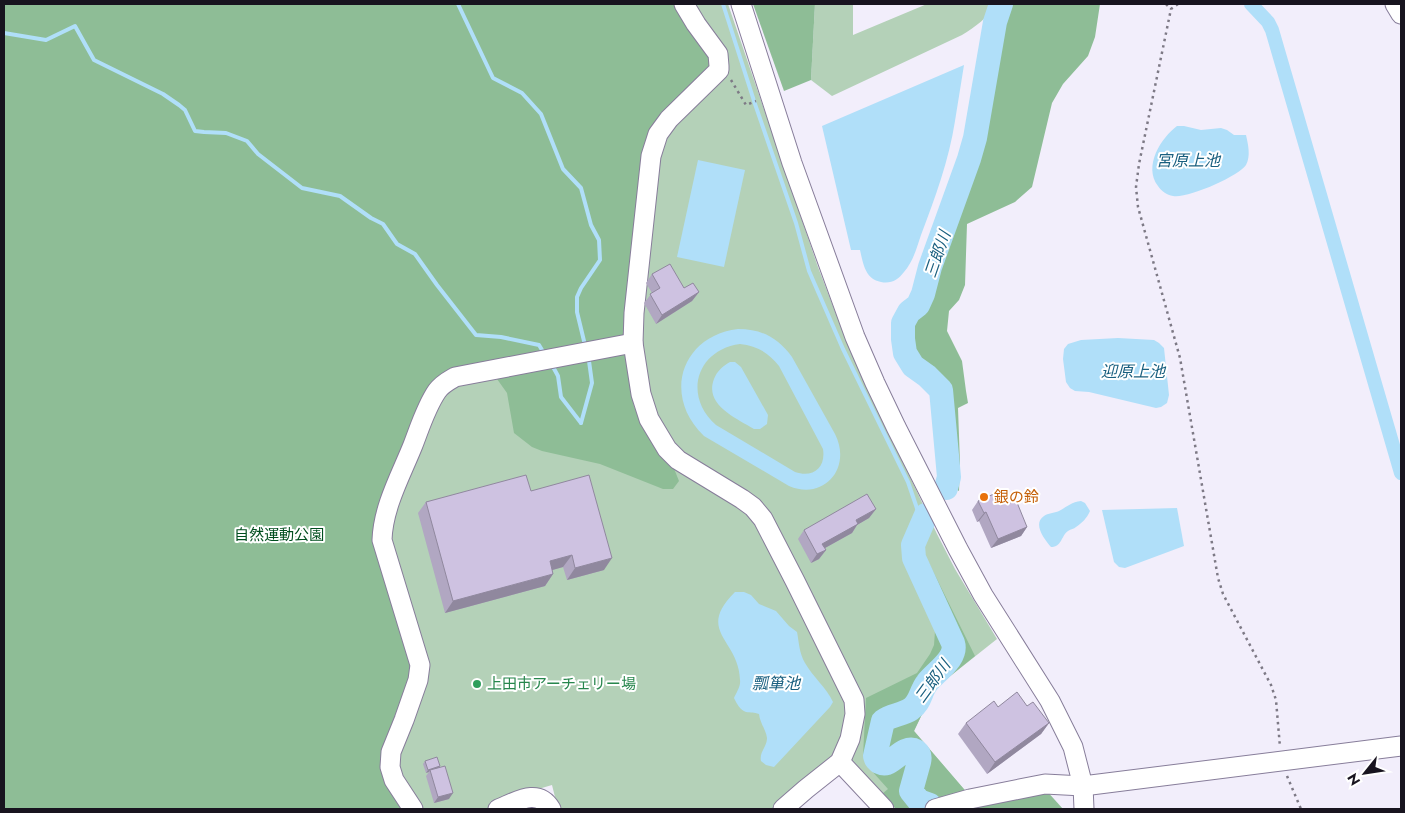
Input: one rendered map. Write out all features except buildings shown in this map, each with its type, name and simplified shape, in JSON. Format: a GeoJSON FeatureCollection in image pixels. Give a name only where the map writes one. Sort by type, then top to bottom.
{"type":"FeatureCollection","features":[{"type":"Feature","properties":{"kind":"street"},"geometry":{"type":"LineString","coordinates":[[684,4],[718,54],[719,66],[715,74],[669,119],[658,134],[651,156],[634,313],[633,342],[641,394],[649,419],[667,449],[678,460],[717,483],[753,508],[763,519],[854,700],[855,714],[850,739],[840,762],[784,809]]}},
{"type":"Feature","properties":{"kind":"street"},"geometry":{"type":"LineString","coordinates":[[741,4],[792,163],[855,337],[896,427],[958,550],[983,595],[1050,701],[1073,747],[1083,786],[1084,809]]}},
{"type":"Feature","properties":{"kind":"street"},"geometry":{"type":"LineString","coordinates":[[1395,4],[1401,14]]}},
{"type":"Feature","properties":{"kind":"street"},"geometry":{"type":"LineString","coordinates":[[413,809],[394,780],[390,767],[391,752],[418,680],[420,665],[382,540],[386,512],[429,407],[438,390],[445,383],[456,377],[633,342]]}},
{"type":"Feature","properties":{"kind":"street"},"geometry":{"type":"LineString","coordinates":[[935,809],[970,799],[1044,784],[1083,786],[1401,746]]}},
{"type":"Feature","properties":{"kind":"street"},"geometry":{"type":"LineString","coordinates":[[840,762],[884,809]]}},
{"type":"Feature","properties":{"kind":"street"},"geometry":{"type":"LineString","coordinates":[[498,809],[528,797],[539,798],[547,802],[551,809]]}},
{"type":"Feature","properties":{"kind":"path"},"geometry":{"type":"LineString","coordinates":[[1166,4],[1171,9]]}},
{"type":"Feature","properties":{"kind":"path"},"geometry":{"type":"LineString","coordinates":[[1178,4],[1171,9],[1139,164],[1136,187],[1138,207],[1180,358],[1218,578],[1223,594],[1271,686],[1276,700],[1281,762],[1301,809]]}},
{"type":"Feature","properties":{"kind":"path"},"geometry":{"type":"LineString","coordinates":[[719,66],[725,69],[746,105],[750,104]]}},
{"type":"Feature","properties":{"kind":"green space"},"geometry":{"type":"Polygon","coordinates":[[[4,4],[676,4],[711,58],[709,69],[662,116],[624,336],[634,407],[667,451],[679,481],[673,489],[663,489],[600,464],[532,447],[514,433],[507,393],[497,379],[452,375],[381,514],[414,672],[383,756],[403,809],[4,809],[4,4]]]}},
{"type":"Feature","properties":{"kind":"green space","name":"自然運動公園"},"geometry":{"type":"Polygon","coordinates":[[[678,4],[728,4],[818,267],[849,348],[937,534],[955,569],[997,639],[934,689],[914,731],[969,795],[922,809],[896,809],[841,748],[774,809],[558,809],[552,785],[518,795],[492,809],[4,809],[4,197],[678,4]]]}},
{"type":"Feature","properties":{"kind":"green space"},"geometry":{"type":"Polygon","coordinates":[[[753,4],[815,4],[811,80],[784,91],[753,4]]]}},
{"type":"Feature","properties":{"kind":"green space"},"geometry":{"type":"Polygon","coordinates":[[[815,4],[853,4],[853,35],[927,4],[996,4],[985,18],[962,35],[832,96],[811,80],[815,4]]]}},
{"type":"Feature","properties":{"kind":"green space"},"geometry":{"type":"Polygon","coordinates":[[[996,4],[1100,4],[1095,37],[1088,56],[1063,84],[1052,103],[1032,187],[1015,202],[967,224],[965,285],[959,300],[949,311],[947,331],[962,361],[968,403],[958,408],[959,491],[943,482],[942,440],[937,392],[921,375],[909,367],[901,352],[898,336],[900,323],[906,310],[913,303],[963,160],[980,91],[992,10],[996,4]]]}},
{"type":"Feature","properties":{"kind":"green space"},"geometry":{"type":"Polygon","coordinates":[[[929,563],[975,656],[934,689],[914,731],[969,795],[922,809],[896,809],[882,794],[888,789],[871,770],[863,756],[866,698],[917,673],[930,654],[934,645],[935,631],[916,571],[929,563]]]}},
{"type":"Feature","properties":{"kind":"green space"},"geometry":{"type":"Polygon","coordinates":[[[1045,789],[1063,809],[950,809],[1045,789]]]}},
{"type":"Feature","properties":{"kind":"water"},"geometry":{"type":"Polygon","coordinates":[[[964,65],[949,150],[936,193],[910,264],[902,275],[891,282],[881,282],[871,278],[862,260],[860,250],[851,250],[822,126],[964,65]]]}},
{"type":"Feature","properties":{"kind":"water","name":"宮原上池"},"geometry":{"type":"Polygon","coordinates":[[[1177,126],[1201,130],[1221,128],[1234,135],[1246,135],[1249,154],[1246,165],[1234,175],[1189,194],[1173,196],[1166,194],[1159,188],[1154,178],[1152,170],[1153,161],[1160,145],[1177,126]]]}},
{"type":"Feature","properties":{"kind":"water"},"geometry":{"type":"Polygon","coordinates":[[[698,160],[745,170],[724,267],[677,257],[698,160]]]}},
{"type":"Feature","properties":{"kind":"water"},"geometry":{"type":"Polygon","coordinates":[[[738,329],[762,333],[775,340],[792,357],[835,434],[839,446],[840,458],[837,469],[832,478],[824,485],[814,489],[789,486],[704,436],[691,420],[684,403],[681,386],[684,370],[691,355],[703,343],[718,334],[738,329]],[[740,344],[725,348],[713,355],[704,365],[699,376],[697,388],[700,401],[706,413],[716,425],[795,472],[807,474],[817,470],[822,461],[823,449],[779,366],[766,353],[740,344]]]}},
{"type":"Feature","properties":{"kind":"water","name":"迎原上池"},"geometry":{"type":"Polygon","coordinates":[[[1118,338],[1154,340],[1164,348],[1169,395],[1167,403],[1156,408],[1089,392],[1075,391],[1070,388],[1066,382],[1063,359],[1064,349],[1068,344],[1081,340],[1118,338]]]}},
{"type":"Feature","properties":{"kind":"water"},"geometry":{"type":"Polygon","coordinates":[[[730,362],[735,362],[741,367],[768,415],[767,424],[760,429],[754,429],[724,410],[714,396],[712,388],[715,376],[720,369],[730,362]]]}},
{"type":"Feature","properties":{"kind":"water"},"geometry":{"type":"Polygon","coordinates":[[[1081,501],[1085,503],[1090,511],[1087,516],[1080,524],[1068,531],[1055,547],[1051,547],[1039,527],[1041,519],[1046,515],[1081,501]]]}},
{"type":"Feature","properties":{"kind":"water"},"geometry":{"type":"Polygon","coordinates":[[[1177,508],[1184,546],[1125,568],[1119,567],[1114,562],[1102,510],[1177,508]]]}},
{"type":"Feature","properties":{"kind":"water","name":"瓢箪池"},"geometry":{"type":"Polygon","coordinates":[[[735,592],[744,592],[751,595],[759,604],[776,611],[797,632],[803,659],[833,702],[774,767],[766,765],[761,761],[761,755],[767,738],[759,714],[744,711],[734,698],[740,682],[738,666],[722,636],[719,627],[719,617],[724,606],[735,592]]]}},
{"type":"Feature","properties":{"kind":"waterway"},"geometry":{"type":"LineString","coordinates":[[458,4],[493,78],[522,93],[541,114],[563,169],[581,188],[591,225],[599,240],[600,260],[577,297],[577,312],[584,341]]}},
{"type":"Feature","properties":{"kind":"waterway"},"geometry":{"type":"LineString","coordinates":[[723,4],[796,223],[809,271],[843,349],[908,482],[922,523]]}},
{"type":"Feature","properties":{"kind":"waterway","name":"三郎川"},"geometry":{"type":"LineString","coordinates":[[946,488],[949,477],[941,390],[927,376],[913,366],[905,353],[903,323],[909,312],[918,305],[923,294],[930,267],[969,159],[975,138],[995,22],[1001,4]]}},
{"type":"Feature","properties":{"kind":"waterway"},"geometry":{"type":"LineString","coordinates":[[1251,4],[1268,22],[1272,30],[1401,473]]}},
{"type":"Feature","properties":{"kind":"waterway"},"geometry":{"type":"LineString","coordinates":[[4,33],[46,40],[75,26],[94,60],[163,94],[179,105],[185,110],[195,131],[226,133],[247,141],[258,154],[302,188],[340,196],[371,218],[383,224],[397,244],[415,254],[476,335],[501,337],[539,345],[545,355]]}},
{"type":"Feature","properties":{"kind":"waterway"},"geometry":{"type":"LineString","coordinates":[[581,423],[592,383],[589,361]]}},
{"type":"Feature","properties":{"kind":"waterway"},"geometry":{"type":"LineString","coordinates":[[552,365],[558,376],[561,397],[581,423]]}},
{"type":"Feature","properties":{"kind":"waterway","name":"三郎川"},"geometry":{"type":"LineString","coordinates":[[926,515],[913,545],[914,558],[954,649],[949,660],[927,683],[914,706],[908,711],[883,721],[875,756],[879,762],[887,763],[908,750],[916,751],[919,761],[911,791],[919,801],[930,805]]}},
{"type":"Feature","properties":{"kind":"place","name":"銀の鈴"},"geometry":{"type":"Point","coordinates":[984,497]}},
{"type":"Feature","properties":{"kind":"place","name":"上田市アーチェリー場"},"geometry":{"type":"Point","coordinates":[477,684]}}]}
